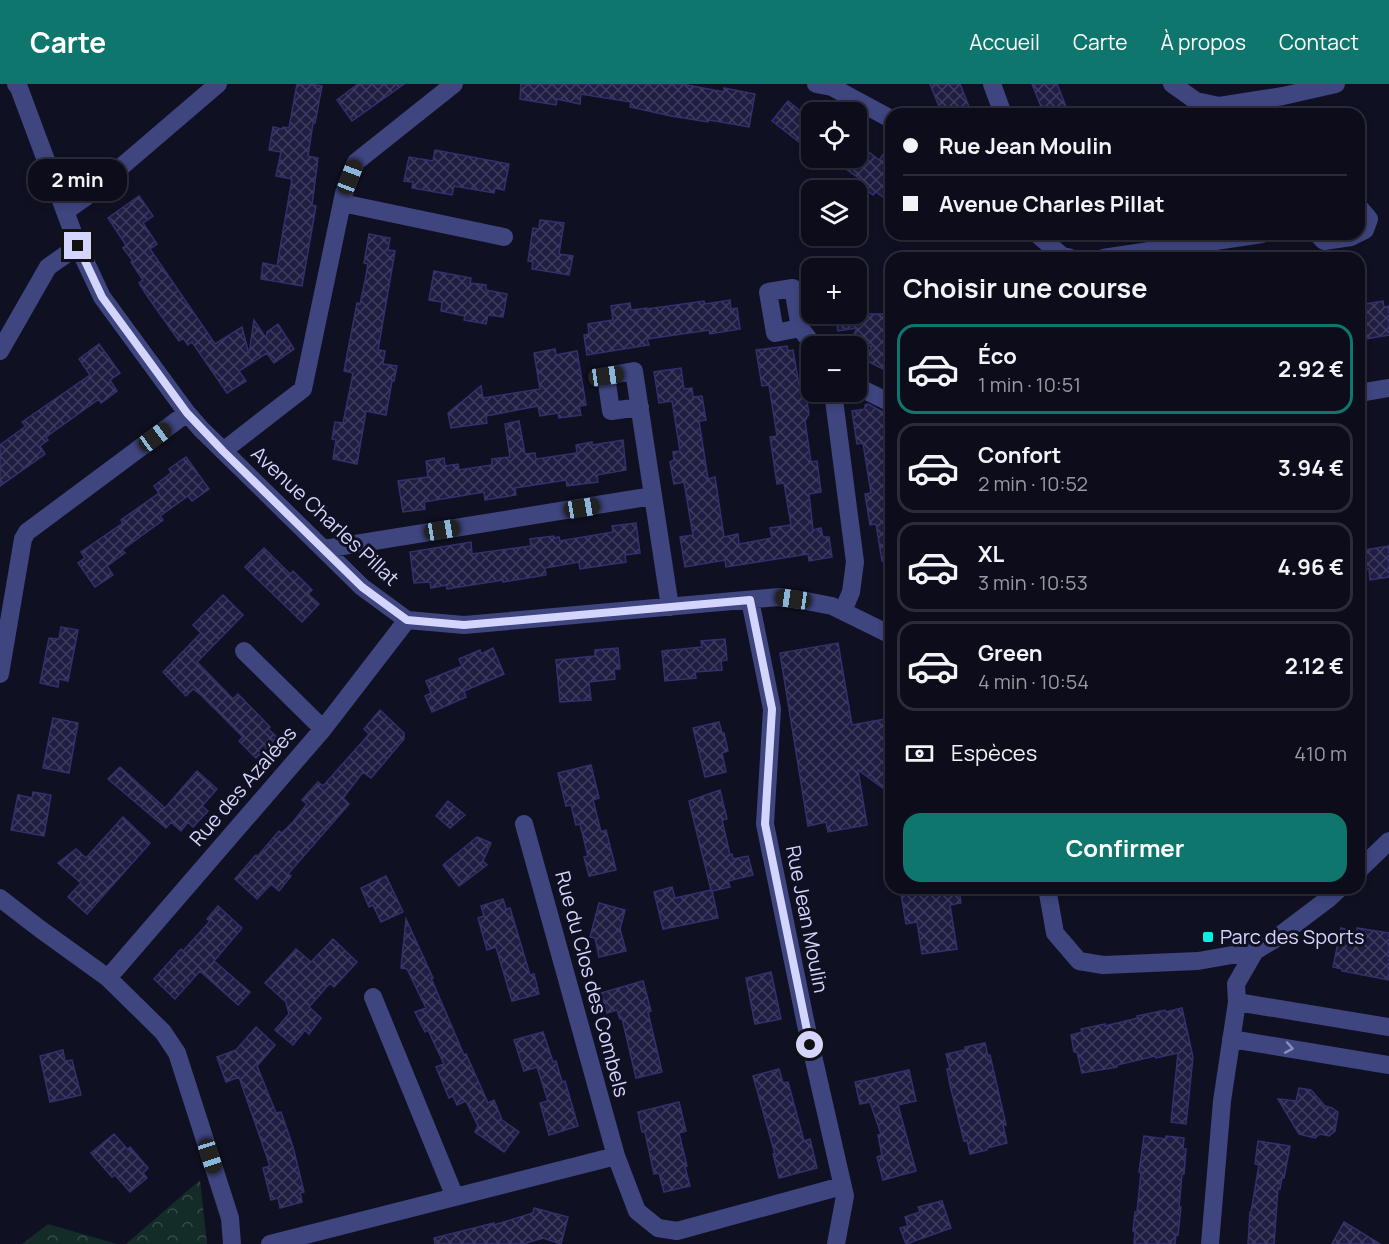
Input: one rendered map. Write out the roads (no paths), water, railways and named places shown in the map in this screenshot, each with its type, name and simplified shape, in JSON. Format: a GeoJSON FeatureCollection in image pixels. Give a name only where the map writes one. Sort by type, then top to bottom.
{"type":"FeatureCollection","features":[{"type":"Feature","properties":{"kind":"street","name":"Avenue Charles Pillat"},"geometry":{"type":"LineString","coordinates":[[16,84],[20,88],[78,246],[102,297],[187,413],[362,587],[407,620]]}},
{"type":"Feature","properties":{"kind":"street"},"geometry":{"type":"LineString","coordinates":[[66,211],[86,197],[218,84]]}},
{"type":"Feature","properties":{"kind":"street"},"geometry":{"type":"LineString","coordinates":[[223,451],[303,389],[344,193],[356,162],[454,84]]}},
{"type":"Feature","properties":{"kind":"street"},"geometry":{"type":"LineString","coordinates":[[816,84],[832,87],[885,116]]}},
{"type":"Feature","properties":{"kind":"street"},"geometry":{"type":"LineString","coordinates":[[992,84],[1001,108]]}},
{"type":"Feature","properties":{"kind":"street"},"geometry":{"type":"LineString","coordinates":[[1172,84],[1196,101],[1219,106],[1283,96],[1336,84]]}},
{"type":"Feature","properties":{"kind":"street"},"geometry":{"type":"LineString","coordinates":[[342,203],[504,237]]}},
{"type":"Feature","properties":{"kind":"street"},"geometry":{"type":"LineString","coordinates":[[1365,214],[1369,219],[1365,230]]}},
{"type":"Feature","properties":{"kind":"street"},"geometry":{"type":"LineString","coordinates":[[1044,240],[1058,252]]}},
{"type":"Feature","properties":{"kind":"street"},"geometry":{"type":"LineString","coordinates":[[1185,252],[1237,240]]}},
{"type":"Feature","properties":{"kind":"street"},"geometry":{"type":"LineString","coordinates":[[0,351],[48,267],[78,246]]}},
{"type":"Feature","properties":{"kind":"street"},"geometry":{"type":"LineString","coordinates":[[800,328],[806,336]]}},
{"type":"Feature","properties":{"kind":"street"},"geometry":{"type":"LineString","coordinates":[[1365,392],[1389,388]]}},
{"type":"Feature","properties":{"kind":"street"},"geometry":{"type":"LineString","coordinates":[[867,391],[885,400]]}},
{"type":"Feature","properties":{"kind":"street"},"geometry":{"type":"LineString","coordinates":[[834,402],[855,562],[851,592],[843,611]]}},
{"type":"Feature","properties":{"kind":"street"},"geometry":{"type":"LineString","coordinates":[[640,407],[669,607]]}},
{"type":"Feature","properties":{"kind":"street"},"geometry":{"type":"LineString","coordinates":[[0,674],[23,539],[27,532],[187,413]]}},
{"type":"Feature","properties":{"kind":"street"},"geometry":{"type":"LineString","coordinates":[[324,549],[653,496]]}},
{"type":"Feature","properties":{"kind":"street"},"geometry":{"type":"LineString","coordinates":[[407,620],[464,625],[779,597],[823,604],[843,611],[885,632]]}},
{"type":"Feature","properties":{"kind":"street","name":"Rue Jean Moulin"},"geometry":{"type":"LineString","coordinates":[[750,600],[772,709],[765,824],[806,1025],[845,1196],[836,1244]]}},
{"type":"Feature","properties":{"kind":"street","name":"Rue des Azalées"},"geometry":{"type":"LineString","coordinates":[[108,978],[323,729],[407,620]]}},
{"type":"Feature","properties":{"kind":"street"},"geometry":{"type":"LineString","coordinates":[[244,651],[323,729]]}},
{"type":"Feature","properties":{"kind":"street","name":"Rue du Clos des Combels"},"geometry":{"type":"LineString","coordinates":[[524,824],[616,1156],[637,1211],[658,1228],[676,1231],[842,1186]]}},
{"type":"Feature","properties":{"kind":"street"},"geometry":{"type":"LineString","coordinates":[[1365,864],[1389,841]]}},
{"type":"Feature","properties":{"kind":"street"},"geometry":{"type":"LineString","coordinates":[[1048,894],[1055,933],[1079,961],[1103,965],[1198,961],[1255,951],[1275,939],[1333,894]]}},
{"type":"Feature","properties":{"kind":"street"},"geometry":{"type":"LineString","coordinates":[[0,898],[108,978],[163,1032],[177,1053],[230,1218],[232,1244]]}},
{"type":"Feature","properties":{"kind":"street"},"geometry":{"type":"LineString","coordinates":[[1210,1244],[1222,1101],[1237,1002],[1236,984],[1255,951]]}},
{"type":"Feature","properties":{"kind":"street"},"geometry":{"type":"LineString","coordinates":[[373,997],[455,1197]]}},
{"type":"Feature","properties":{"kind":"street"},"geometry":{"type":"LineString","coordinates":[[1237,1002],[1389,1027]]}},
{"type":"Feature","properties":{"kind":"street"},"geometry":{"type":"LineString","coordinates":[[1231,1039],[1389,1065]]}},
{"type":"Feature","properties":{"kind":"street"},"geometry":{"type":"LineString","coordinates":[[270,1244],[616,1156]]}},
{"type":"Feature","properties":{"kind":"place","name":"Parc des Sports"},"geometry":{"type":"Point","coordinates":[1208,937]}}]}
